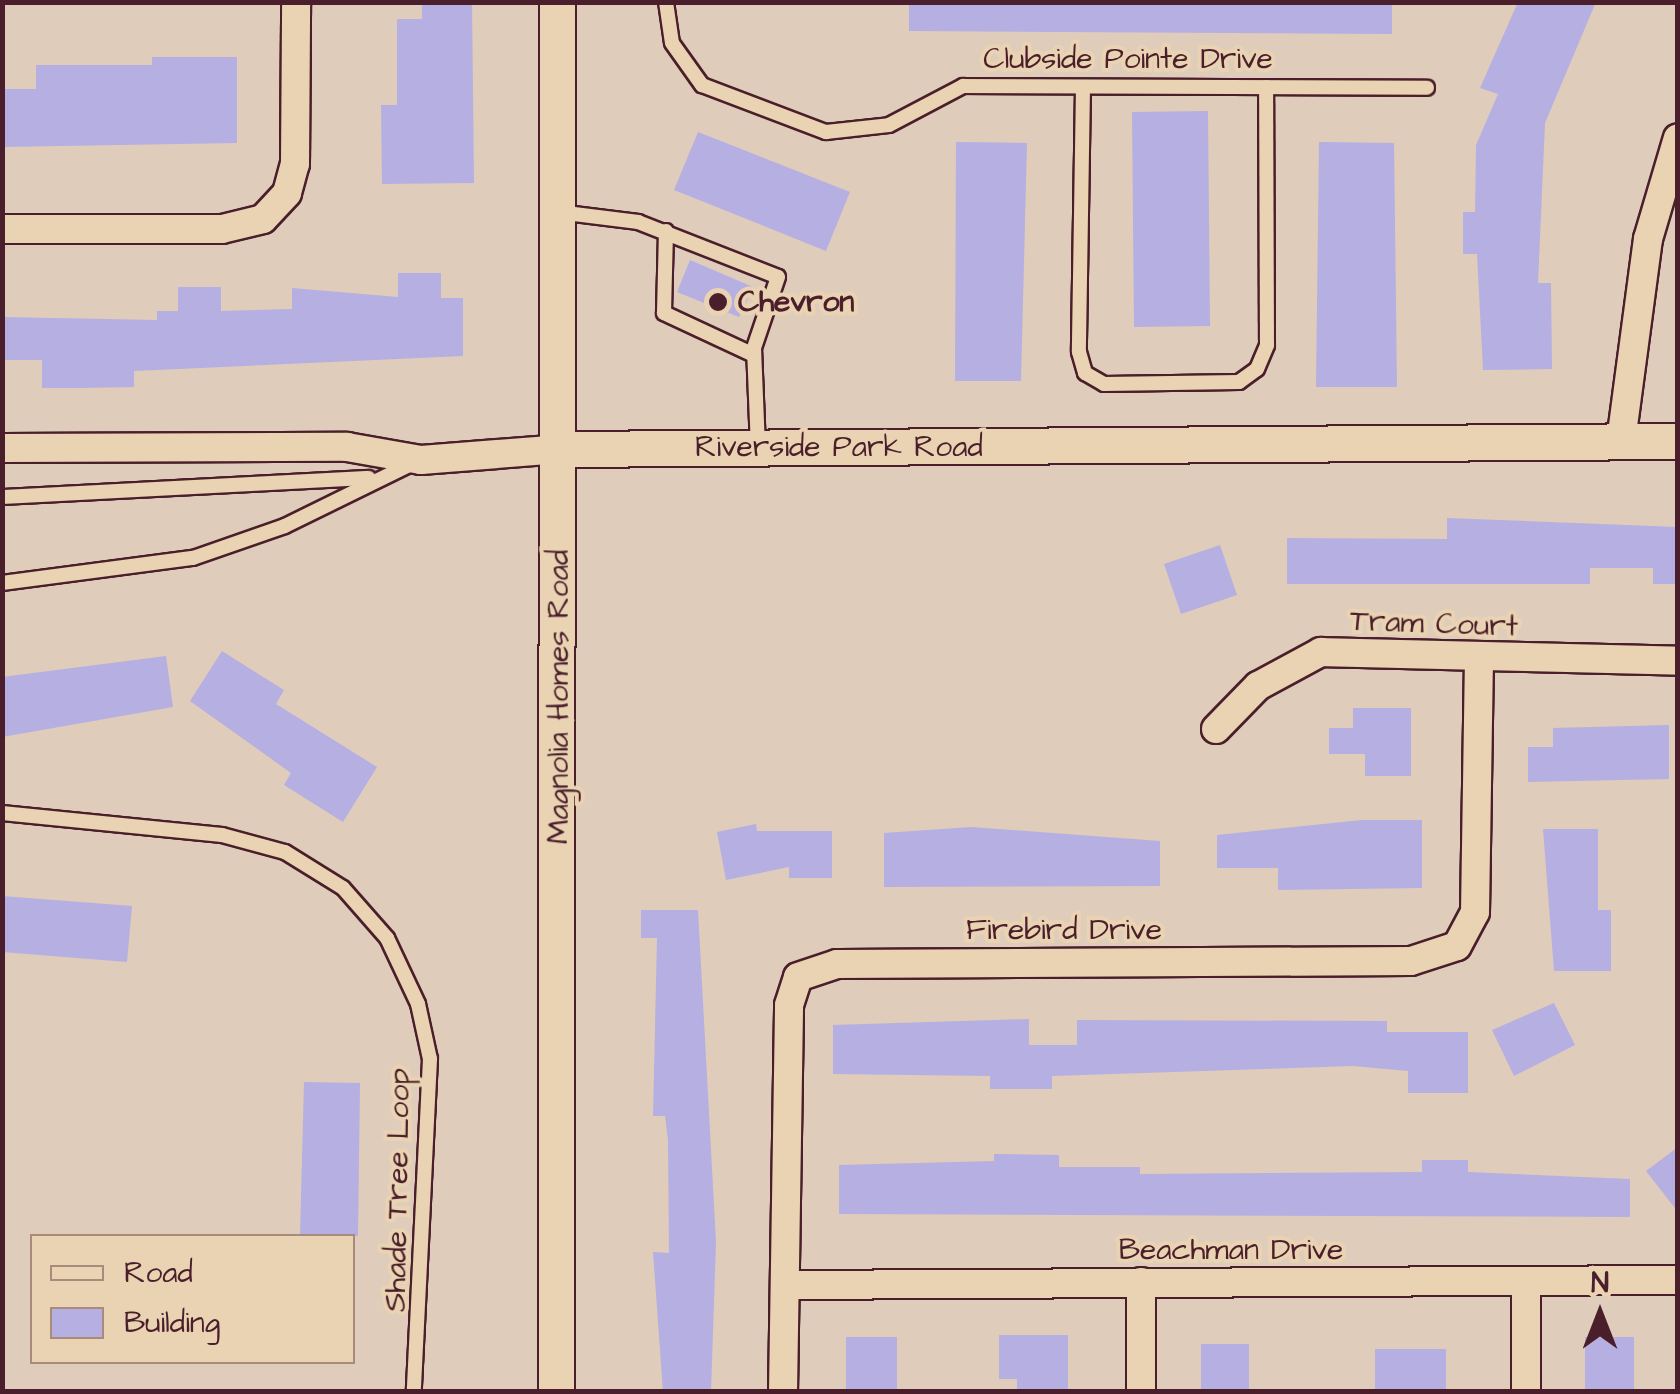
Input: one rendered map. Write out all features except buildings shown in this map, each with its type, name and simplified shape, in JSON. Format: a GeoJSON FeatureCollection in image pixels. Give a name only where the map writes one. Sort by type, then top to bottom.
{"type":"FeatureCollection","features":[{"type":"Feature","properties":{"kind":"street"},"geometry":{"type":"LineString","coordinates":[[2,229],[222,229],[263,218],[287,193],[295,164],[296,2]]}},
{"type":"Feature","properties":{"kind":"street","name":"Magnolia Homes Road"},"geometry":{"type":"LineString","coordinates":[[556,1392],[560,449],[557,2]]}},
{"type":"Feature","properties":{"kind":"street"},"geometry":{"type":"LineString","coordinates":[[1621,441],[1648,239],[1678,138]]}},
{"type":"Feature","properties":{"kind":"street","name":"Riverside Park Road"},"geometry":{"type":"LineString","coordinates":[[2,448],[347,446],[421,460],[560,449],[1678,441]]}},
{"type":"Feature","properties":{"kind":"street","name":"Tram Court"},"geometry":{"type":"LineString","coordinates":[[1216,729],[1272,676],[1321,652],[1480,661],[1678,661]]}},
{"type":"Feature","properties":{"kind":"street","name":"Firebird Drive"},"geometry":{"type":"LineString","coordinates":[[784,1392],[790,1004],[798,977],[837,964],[1411,961],[1457,946],[1475,912],[1480,661]]}},
{"type":"Feature","properties":{"kind":"street","name":"Beachman Drive"},"geometry":{"type":"LineString","coordinates":[[785,1285],[1678,1280]]}},
{"type":"Feature","properties":{"kind":"street"},"geometry":{"type":"LineString","coordinates":[[1526,1281],[1526,1392]]}},
{"type":"Feature","properties":{"kind":"street"},"geometry":{"type":"LineString","coordinates":[[1141,1282],[1141,1392]]}},
{"type":"Feature","properties":{"kind":"lane","name":"Clubside Pointe Drive"},"geometry":{"type":"LineString","coordinates":[[666,2],[672,44],[702,85],[826,132],[860,134],[964,86],[1427,88]]}},
{"type":"Feature","properties":{"kind":"lane"},"geometry":{"type":"LineString","coordinates":[[1083,87],[1080,352],[1085,372],[1104,384],[1240,382],[1257,369],[1266,345],[1266,87]]}},
{"type":"Feature","properties":{"kind":"lane"},"geometry":{"type":"LineString","coordinates":[[558,212],[666,230],[778,277],[754,355],[758,448]]}},
{"type":"Feature","properties":{"kind":"lane"},"geometry":{"type":"LineString","coordinates":[[666,230],[664,313],[754,355]]}},
{"type":"Feature","properties":{"kind":"lane"},"geometry":{"type":"LineString","coordinates":[[2,583],[192,558],[285,526],[375,477],[421,460]]}},
{"type":"Feature","properties":{"kind":"lane"},"geometry":{"type":"LineString","coordinates":[[2,497],[375,477]]}},
{"type":"Feature","properties":{"kind":"lane","name":"Shade Tree Loop"},"geometry":{"type":"LineString","coordinates":[[2,813],[222,835],[285,852],[343,888],[387,938],[418,1004],[430,1059],[414,1392]]}},
{"type":"Feature","properties":{"kind":"place","name":"Chevron"},"geometry":{"type":"Point","coordinates":[718,302]}}]}
